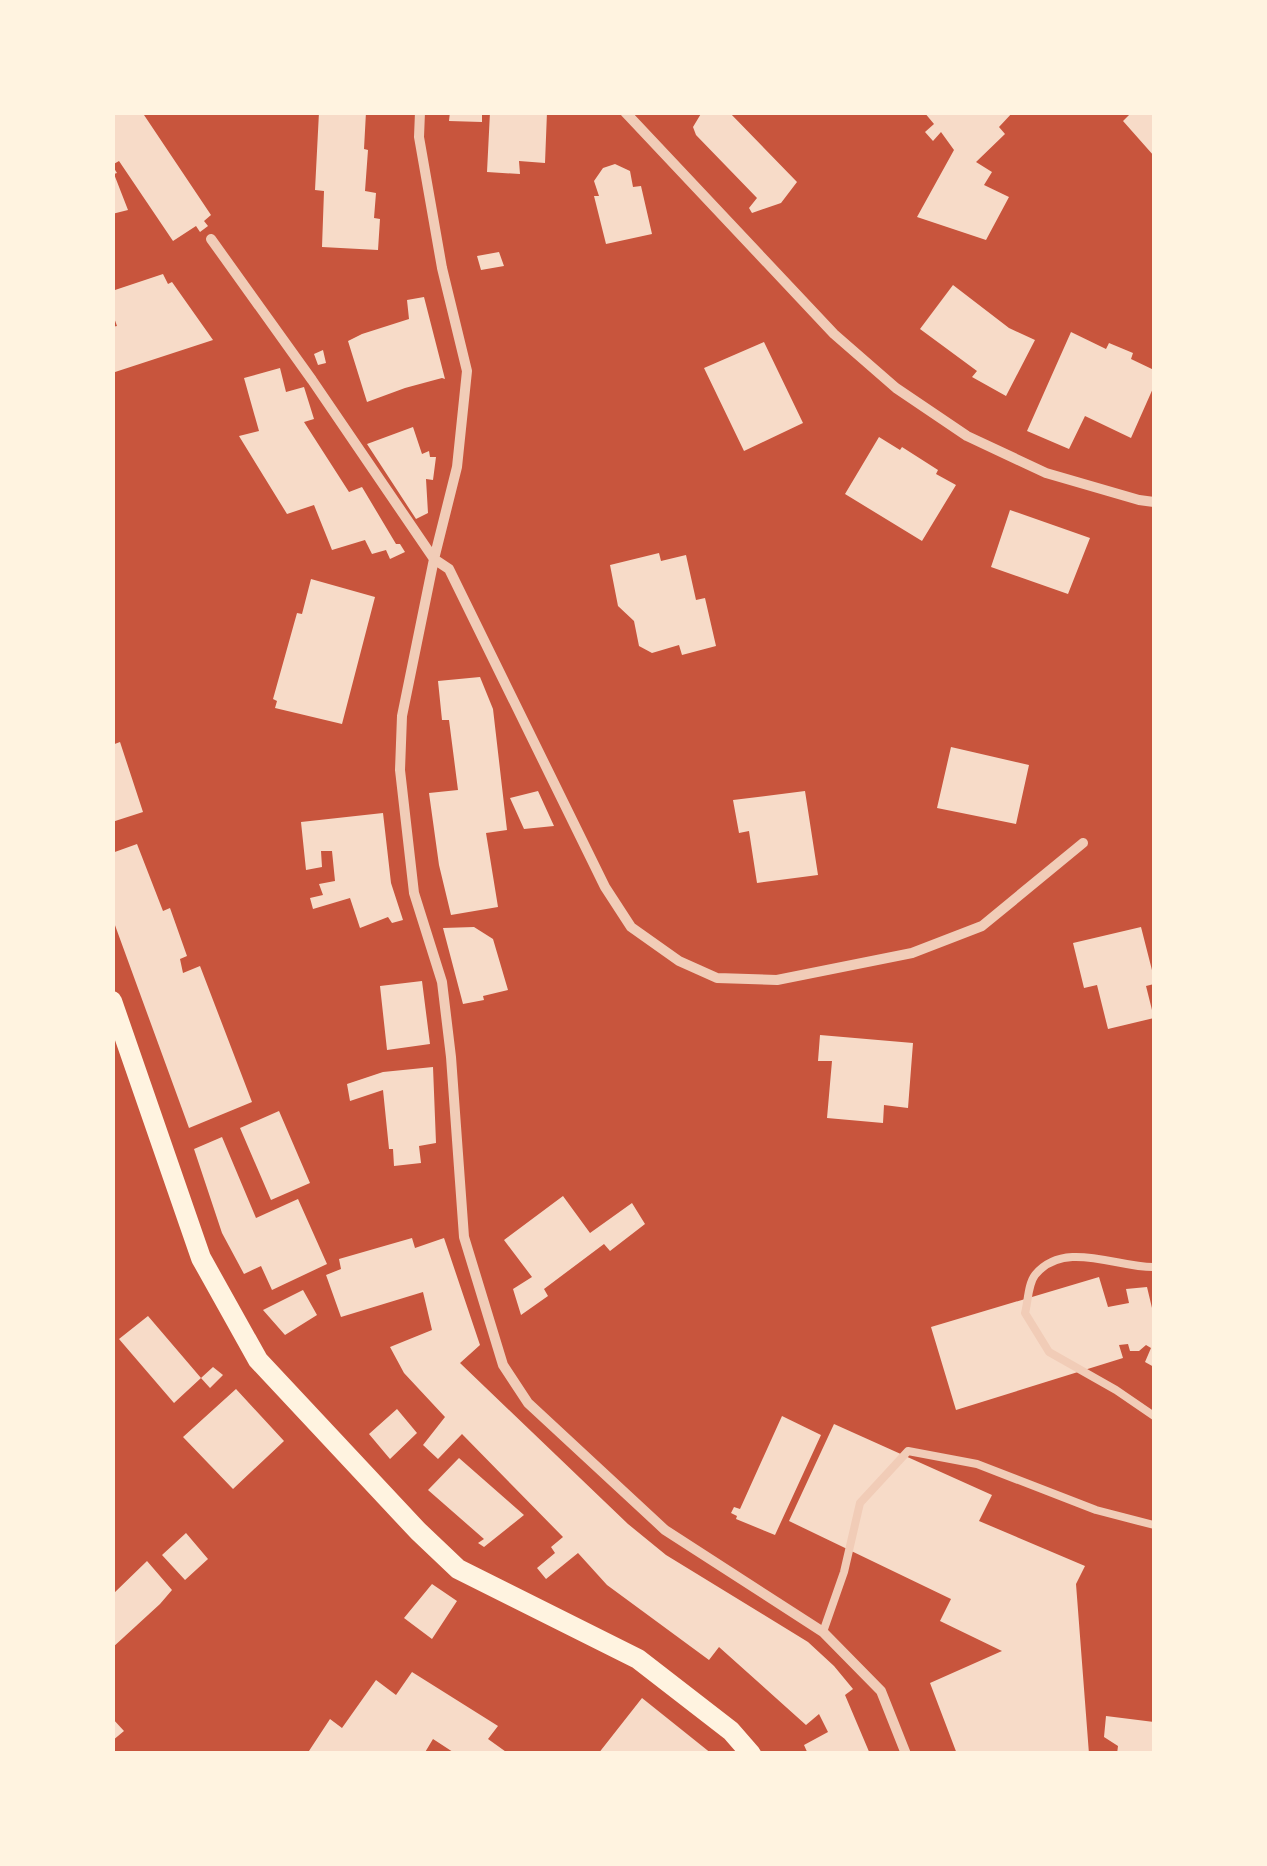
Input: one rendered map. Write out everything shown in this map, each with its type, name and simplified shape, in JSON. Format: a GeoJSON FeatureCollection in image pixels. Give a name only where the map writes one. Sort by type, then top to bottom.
{"type":"FeatureCollection","features":[{"type":"Feature","properties":{"kind":"main road"},"geometry":{"type":"LineString","coordinates":[[112,1002],[200,1258],[258,1360],[418,1531],[458,1568],[638,1659],[731,1730],[752,1754]]}},
{"type":"Feature","properties":{"kind":"street"},"geometry":{"type":"LineString","coordinates":[[420,112],[419,137],[439,250],[467,371],[457,467],[402,716],[400,770],[414,893],[442,982],[464,1237],[503,1365],[528,1403],[665,1530],[824,1632],[881,1691],[906,1754]]}},
{"type":"Feature","properties":{"kind":"street"},"geometry":{"type":"LineString","coordinates":[[625,112],[834,334],[896,388],[967,436],[1046,474],[1154,502]]}},
{"type":"Feature","properties":{"kind":"street"},"geometry":{"type":"LineString","coordinates":[[210,239],[434,559],[449,569],[605,888],[632,927],[679,961],[718,978],[777,980],[912,954],[982,926],[1084,843]]}},
{"type":"Feature","properties":{"kind":"lane"},"geometry":{"type":"LineString","coordinates":[[1154,1267],[1090,1258],[1055,1259],[1033,1277],[1025,1313],[1049,1352],[1154,1416]]}},
{"type":"Feature","properties":{"kind":"lane"},"geometry":{"type":"LineString","coordinates":[[824,1632],[844,1572],[860,1503],[908,1451],[977,1464],[1096,1510],[1154,1525]]}},
{"type":"Feature","properties":{"kind":"building"},"geometry":{"type":"Polygon","coordinates":[[[112,112],[142,112],[211,215],[204,221],[208,226],[200,232],[196,226],[173,241],[119,161],[112,165],[112,112]]]}},
{"type":"Feature","properties":{"kind":"building"},"geometry":{"type":"Polygon","coordinates":[[[319,112],[366,112],[365,191],[376,193],[374,218],[380,219],[378,250],[322,247],[324,191],[315,190],[319,112]]]}},
{"type":"Feature","properties":{"kind":"building"},"geometry":{"type":"Polygon","coordinates":[[[450,112],[482,112],[482,122],[449,121],[450,112]]]}},
{"type":"Feature","properties":{"kind":"building"},"geometry":{"type":"Polygon","coordinates":[[[490,112],[547,112],[545,163],[519,161],[520,174],[487,172],[490,112]]]}},
{"type":"Feature","properties":{"kind":"building"},"geometry":{"type":"Polygon","coordinates":[[[702,112],[729,112],[797,182],[781,203],[752,213],[749,208],[757,198],[696,135],[693,127],[702,112]]]}},
{"type":"Feature","properties":{"kind":"building"},"geometry":{"type":"Polygon","coordinates":[[[924,112],[1013,112],[999,127],[1005,134],[976,162],[992,172],[984,185],[1009,197],[986,240],[917,217],[954,150],[941,132],[933,141],[925,132],[934,124],[924,112]]]}},
{"type":"Feature","properties":{"kind":"building"},"geometry":{"type":"Polygon","coordinates":[[[1132,112],[1154,112],[1154,156],[1123,121],[1132,112]]]}},
{"type":"Feature","properties":{"kind":"building"},"geometry":{"type":"Polygon","coordinates":[[[615,164],[630,171],[633,187],[641,186],[652,234],[606,244],[594,181],[603,168],[615,164]]]}},
{"type":"Feature","properties":{"kind":"building"},"geometry":{"type":"Polygon","coordinates":[[[112,165],[128,210],[112,214],[112,165]]]}},
{"type":"Feature","properties":{"kind":"building"},"geometry":{"type":"Polygon","coordinates":[[[499,252],[504,266],[481,270],[477,256],[499,252]]]}},
{"type":"Feature","properties":{"kind":"building"},"geometry":{"type":"Polygon","coordinates":[[[163,274],[213,340],[112,373],[112,327],[117,326],[112,291],[163,274]]]}},
{"type":"Feature","properties":{"kind":"building"},"geometry":{"type":"Polygon","coordinates":[[[953,285],[1009,328],[1035,340],[1006,396],[972,377],[977,371],[920,329],[953,285]]]}},
{"type":"Feature","properties":{"kind":"building"},"geometry":{"type":"Polygon","coordinates":[[[424,297],[445,379],[367,402],[348,341],[409,319],[407,300],[424,297]]]}},
{"type":"Feature","properties":{"kind":"building"},"geometry":{"type":"Polygon","coordinates":[[[1071,332],[1106,349],[1109,343],[1133,353],[1131,359],[1154,370],[1154,386],[1131,438],[1085,416],[1069,449],[1027,431],[1071,332]]]}},
{"type":"Feature","properties":{"kind":"building"},"geometry":{"type":"Polygon","coordinates":[[[764,342],[803,423],[744,451],[704,368],[764,342]]]}},
{"type":"Feature","properties":{"kind":"building"},"geometry":{"type":"Polygon","coordinates":[[[323,350],[326,363],[318,365],[314,354],[323,350]]]}},
{"type":"Feature","properties":{"kind":"building"},"geometry":{"type":"Polygon","coordinates":[[[280,368],[286,392],[304,387],[314,419],[304,422],[349,492],[362,487],[396,544],[405,552],[390,559],[386,550],[372,554],[365,540],[332,550],[314,505],[287,514],[239,436],[259,431],[244,378],[280,368]]]}},
{"type":"Feature","properties":{"kind":"building"},"geometry":{"type":"Polygon","coordinates":[[[413,427],[422,454],[429,451],[430,457],[436,457],[433,480],[426,479],[428,513],[416,519],[367,444],[413,427]]]}},
{"type":"Feature","properties":{"kind":"building"},"geometry":{"type":"Polygon","coordinates":[[[879,437],[900,450],[902,447],[956,485],[922,541],[845,494],[879,437]]]}},
{"type":"Feature","properties":{"kind":"building"},"geometry":{"type":"Polygon","coordinates":[[[1010,510],[1090,538],[1068,594],[991,567],[1010,510]]]}},
{"type":"Feature","properties":{"kind":"building"},"geometry":{"type":"Polygon","coordinates":[[[659,553],[661,561],[686,555],[696,600],[705,598],[716,646],[682,655],[679,645],[652,653],[639,646],[634,621],[618,606],[610,565],[659,553]]]}},
{"type":"Feature","properties":{"kind":"building"},"geometry":{"type":"Polygon","coordinates":[[[311,579],[375,597],[342,724],[275,708],[277,701],[273,699],[297,613],[302,614],[311,579]]]}},
{"type":"Feature","properties":{"kind":"building"},"geometry":{"type":"Polygon","coordinates":[[[480,677],[493,709],[507,830],[486,833],[498,907],[451,915],[429,793],[458,790],[449,720],[442,720],[438,681],[480,677]]]}},
{"type":"Feature","properties":{"kind":"building"},"geometry":{"type":"Polygon","coordinates":[[[120,742],[143,812],[112,822],[112,745],[120,742]]]}},
{"type":"Feature","properties":{"kind":"building"},"geometry":{"type":"Polygon","coordinates":[[[951,747],[1029,765],[1016,824],[937,808],[951,747]]]}},
{"type":"Feature","properties":{"kind":"building"},"geometry":{"type":"Polygon","coordinates":[[[538,791],[554,826],[524,829],[510,798],[538,791]]]}},
{"type":"Feature","properties":{"kind":"building"},"geometry":{"type":"Polygon","coordinates":[[[805,791],[818,875],[757,883],[749,831],[739,833],[733,800],[805,791]]]}},
{"type":"Feature","properties":{"kind":"building"},"geometry":{"type":"Polygon","coordinates":[[[383,813],[391,883],[403,920],[392,923],[388,917],[360,928],[350,898],[313,909],[310,898],[323,895],[319,884],[335,881],[332,851],[321,851],[322,867],[306,870],[301,822],[383,813]]]}},
{"type":"Feature","properties":{"kind":"building"},"geometry":{"type":"Polygon","coordinates":[[[137,844],[163,911],[170,908],[187,956],[180,959],[183,973],[200,966],[252,1102],[189,1128],[112,917],[112,853],[137,844]]]}},
{"type":"Feature","properties":{"kind":"building"},"geometry":{"type":"Polygon","coordinates":[[[474,927],[493,939],[508,990],[463,1004],[443,928],[474,927]]]}},
{"type":"Feature","properties":{"kind":"building"},"geometry":{"type":"Polygon","coordinates":[[[1141,927],[1154,978],[1154,984],[1146,986],[1154,1018],[1108,1029],[1097,985],[1084,988],[1073,943],[1141,927]]]}},
{"type":"Feature","properties":{"kind":"building"},"geometry":{"type":"Polygon","coordinates":[[[422,981],[430,1044],[387,1050],[380,986],[422,981]]]}},
{"type":"Feature","properties":{"kind":"building"},"geometry":{"type":"Polygon","coordinates":[[[820,1035],[913,1043],[908,1108],[884,1105],[883,1123],[827,1118],[832,1061],[818,1061],[820,1035]]]}},
{"type":"Feature","properties":{"kind":"building"},"geometry":{"type":"Polygon","coordinates":[[[433,1067],[436,1143],[419,1146],[421,1163],[394,1166],[383,1090],[350,1101],[347,1084],[383,1072],[433,1067]]]}},
{"type":"Feature","properties":{"kind":"building"},"geometry":{"type":"Polygon","coordinates":[[[279,1111],[310,1183],[271,1200],[240,1128],[279,1111]]]}},
{"type":"Feature","properties":{"kind":"building"},"geometry":{"type":"Polygon","coordinates":[[[222,1137],[256,1218],[298,1199],[327,1264],[272,1290],[261,1266],[244,1274],[222,1233],[194,1149],[222,1137]]]}},
{"type":"Feature","properties":{"kind":"building"},"geometry":{"type":"Polygon","coordinates":[[[563,1196],[590,1233],[632,1203],[645,1224],[610,1251],[604,1244],[544,1289],[548,1296],[521,1315],[513,1289],[532,1277],[504,1240],[563,1196]]]}},
{"type":"Feature","properties":{"kind":"building"},"geometry":{"type":"Polygon","coordinates":[[[412,1238],[415,1248],[444,1238],[480,1345],[460,1363],[628,1524],[666,1555],[808,1642],[834,1666],[853,1689],[845,1695],[870,1754],[808,1754],[804,1745],[828,1732],[819,1714],[806,1725],[719,1647],[709,1660],[607,1585],[578,1553],[546,1579],[537,1568],[555,1553],[551,1547],[563,1537],[462,1434],[438,1459],[423,1445],[445,1417],[404,1373],[390,1347],[432,1330],[423,1292],[341,1317],[326,1275],[341,1269],[339,1259],[412,1238]]]}},
{"type":"Feature","properties":{"kind":"building"},"geometry":{"type":"Polygon","coordinates":[[[1099,1277],[1108,1307],[1129,1303],[1126,1289],[1147,1287],[1154,1309],[1154,1367],[1145,1362],[1151,1348],[1146,1345],[1139,1351],[1130,1351],[1128,1344],[1119,1345],[1123,1358],[956,1410],[931,1327],[1099,1277]]]}},
{"type":"Feature","properties":{"kind":"building"},"geometry":{"type":"Polygon","coordinates":[[[303,1290],[317,1315],[285,1335],[263,1310],[303,1290]]]}},
{"type":"Feature","properties":{"kind":"building"},"geometry":{"type":"Polygon","coordinates":[[[148,1316],[201,1378],[174,1403],[119,1339],[148,1316]]]}},
{"type":"Feature","properties":{"kind":"building"},"geometry":{"type":"Polygon","coordinates":[[[213,1367],[223,1375],[210,1388],[201,1378],[213,1367]]]}},
{"type":"Feature","properties":{"kind":"building"},"geometry":{"type":"Polygon","coordinates":[[[236,1389],[284,1441],[233,1489],[183,1437],[236,1389]]]}},
{"type":"Feature","properties":{"kind":"building"},"geometry":{"type":"Polygon","coordinates":[[[397,1409],[417,1433],[390,1459],[369,1434],[397,1409]]]}},
{"type":"Feature","properties":{"kind":"building"},"geometry":{"type":"Polygon","coordinates":[[[782,1416],[821,1435],[775,1535],[736,1519],[731,1513],[734,1507],[740,1509],[782,1416]]]}},
{"type":"Feature","properties":{"kind":"building"},"geometry":{"type":"Polygon","coordinates":[[[834,1424],[992,1495],[979,1521],[1085,1566],[1076,1584],[1089,1754],[957,1754],[930,1683],[1002,1651],[940,1621],[951,1599],[789,1521],[834,1424]]]}},
{"type":"Feature","properties":{"kind":"building"},"geometry":{"type":"Polygon","coordinates":[[[459,1458],[524,1515],[484,1547],[478,1543],[484,1539],[428,1490],[459,1458]]]}},
{"type":"Feature","properties":{"kind":"building"},"geometry":{"type":"Polygon","coordinates":[[[186,1533],[208,1559],[185,1580],[162,1555],[186,1533]]]}},
{"type":"Feature","properties":{"kind":"building"},"geometry":{"type":"Polygon","coordinates":[[[147,1561],[172,1590],[112,1648],[112,1595],[147,1561]]]}},
{"type":"Feature","properties":{"kind":"building"},"geometry":{"type":"Polygon","coordinates":[[[432,1584],[457,1601],[432,1639],[404,1618],[432,1584]]]}},
{"type":"Feature","properties":{"kind":"building"},"geometry":{"type":"Polygon","coordinates":[[[412,1672],[498,1726],[488,1739],[509,1754],[456,1754],[433,1739],[424,1754],[307,1754],[330,1719],[342,1728],[376,1680],[396,1695],[412,1672]]]}},
{"type":"Feature","properties":{"kind":"building"},"geometry":{"type":"Polygon","coordinates":[[[642,1698],[712,1754],[598,1754],[642,1698]]]}},
{"type":"Feature","properties":{"kind":"building"},"geometry":{"type":"Polygon","coordinates":[[[1106,1716],[1154,1722],[1154,1754],[1117,1754],[1118,1746],[1104,1737],[1106,1716]]]}},
{"type":"Feature","properties":{"kind":"building"},"geometry":{"type":"Polygon","coordinates":[[[112,1718],[124,1731],[112,1741],[112,1718]]]}}]}
